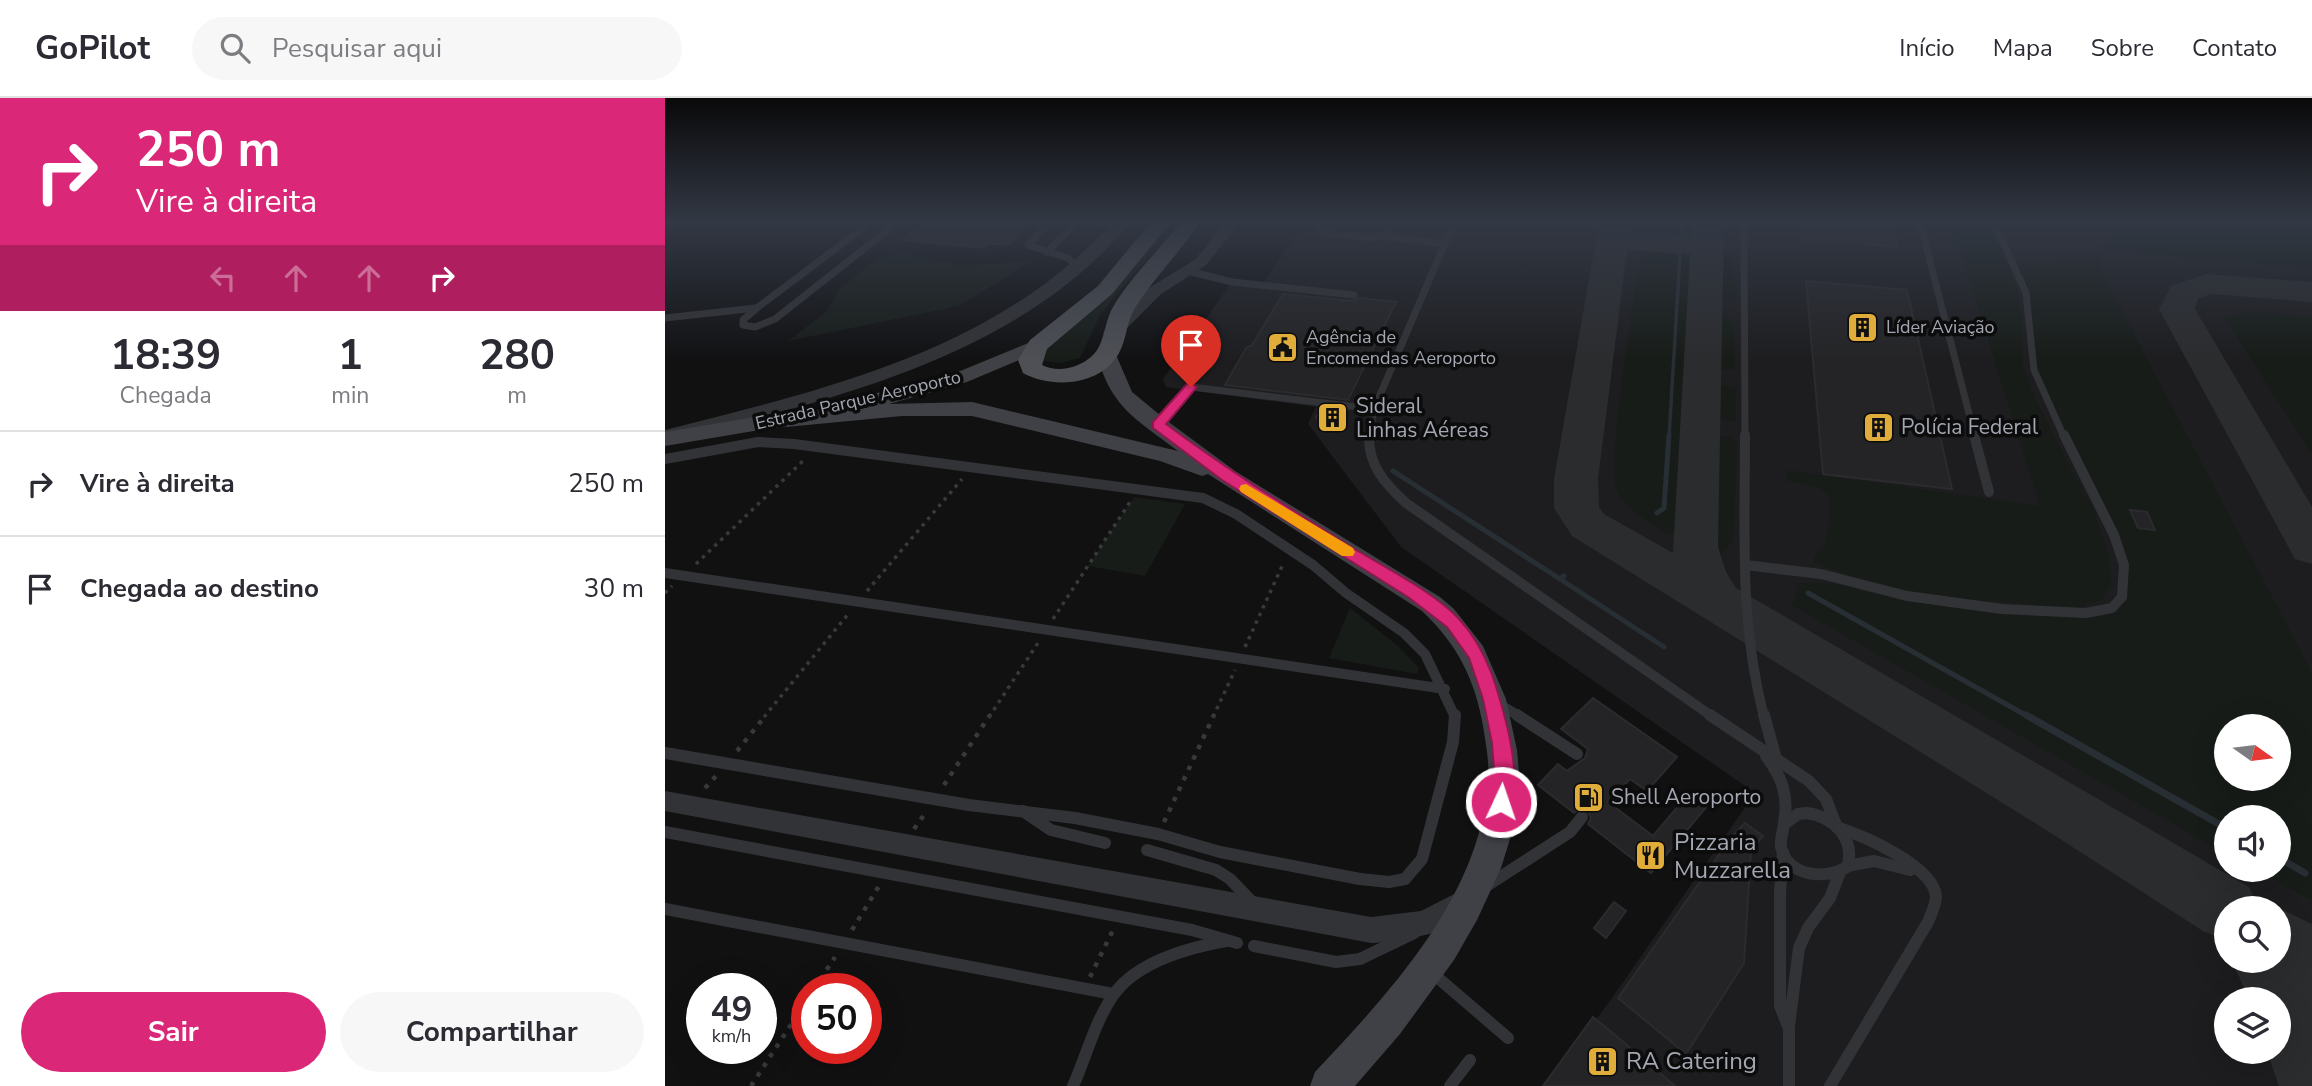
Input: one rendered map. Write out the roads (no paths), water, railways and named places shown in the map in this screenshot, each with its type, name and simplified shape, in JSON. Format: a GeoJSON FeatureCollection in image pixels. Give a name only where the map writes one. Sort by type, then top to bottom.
{"type":"FeatureCollection","features":[{"type":"Feature","properties":{"kind":"main road","name":"Estrada Parque Aeroporto"},"geometry":{"type":"LineString","coordinates":[[665,437],[768,423],[926,388],[997,363],[1038,345],[1105,290],[1123,268]]}},
{"type":"Feature","properties":{"kind":"main road"},"geometry":{"type":"LineString","coordinates":[[1038,345],[1030,360],[1031,368],[1039,374],[1055,376],[1080,373],[1110,343],[1124,307],[1155,268]]}},
{"type":"Feature","properties":{"kind":"main road"},"geometry":{"type":"LineString","coordinates":[[1110,343],[1113,377],[1123,396],[1227,477],[1453,622],[1477,656],[1492,699],[1501,743],[1504,783],[1499,822],[1471,897],[1427,968],[1370,1042],[1329,1086]]}},
{"type":"Feature","properties":{"kind":"main road"},"geometry":{"type":"LineString","coordinates":[[768,423],[902,409],[972,410],[1166,455],[1227,477]]}},
{"type":"Feature","properties":{"kind":"street"},"geometry":{"type":"LineString","coordinates":[[665,437],[821,394],[934,355],[1014,311],[1079,268]]}},
{"type":"Feature","properties":{"kind":"street"},"geometry":{"type":"LineString","coordinates":[[1110,343],[1155,291],[1192,268]]}},
{"type":"Feature","properties":{"kind":"street"},"geometry":{"type":"LineString","coordinates":[[665,801],[1371,930],[1396,930],[1429,924],[1471,897]]}},
{"type":"Feature","properties":{"kind":"lane"},"geometry":{"type":"LineString","coordinates":[[810,268],[743,320],[743,326],[755,327],[775,319],[840,268]]}},
{"type":"Feature","properties":{"kind":"lane"},"geometry":{"type":"LineString","coordinates":[[1435,268],[1374,409],[1368,442],[1372,463],[1384,485],[1764,753],[1814,782],[1829,801],[1838,826],[1847,840],[1850,854],[1830,898],[1808,928],[1799,948],[1789,1026],[1789,1086]]}},
{"type":"Feature","properties":{"kind":"lane"},"geometry":{"type":"LineString","coordinates":[[1744,268],[1745,565],[1742,592],[1764,716],[1776,759]]}},
{"type":"Feature","properties":{"kind":"lane"},"geometry":{"type":"LineString","coordinates":[[1932,268],[1989,492]]}},
{"type":"Feature","properties":{"kind":"lane"},"geometry":{"type":"LineString","coordinates":[[1745,565],[1821,574],[1907,596],[2002,609],[2086,613],[2112,608],[2122,597],[2124,565],[2114,535],[2047,402],[2034,370],[2030,347],[2031,320],[2026,293],[2015,268]]}},
{"type":"Feature","properties":{"kind":"lane"},"geometry":{"type":"LineString","coordinates":[[1188,271],[1232,282],[1354,295]]}},
{"type":"Feature","properties":{"kind":"lane"},"geometry":{"type":"LineString","coordinates":[[665,318],[757,308]]}},
{"type":"Feature","properties":{"kind":"lane"},"geometry":{"type":"LineString","coordinates":[[1158,425],[1191,387],[1374,409]]}},
{"type":"Feature","properties":{"kind":"lane"},"geometry":{"type":"LineString","coordinates":[[665,459],[758,442],[818,447],[1203,498],[1236,514],[1404,633],[1425,654],[1455,713],[1453,742],[1422,859],[1405,879],[1389,882],[1360,879],[1220,852],[1158,834],[665,753]]}},
{"type":"Feature","properties":{"kind":"lane"},"geometry":{"type":"LineString","coordinates":[[665,573],[1445,689]]}},
{"type":"Feature","properties":{"kind":"lane"},"geometry":{"type":"LineString","coordinates":[[1492,699],[1577,754]]}},
{"type":"Feature","properties":{"kind":"lane"},"geometry":{"type":"LineString","coordinates":[[1764,753],[1786,788],[1788,803],[1780,842],[1791,863],[1816,877],[1829,877],[1843,869],[1874,860],[1920,873]]}},
{"type":"Feature","properties":{"kind":"lane"},"geometry":{"type":"LineString","coordinates":[[1023,810],[1034,822],[1049,830],[1105,843]]}},
{"type":"Feature","properties":{"kind":"lane"},"geometry":{"type":"LineString","coordinates":[[1784,824],[1798,814],[1817,814],[1838,826],[1873,839],[1920,873],[1934,890],[1935,907],[1830,1086]]}},
{"type":"Feature","properties":{"kind":"lane"},"geometry":{"type":"LineString","coordinates":[[1471,897],[1570,832],[1582,817]]}},
{"type":"Feature","properties":{"kind":"lane"},"geometry":{"type":"LineString","coordinates":[[665,832],[1120,916],[1192,930],[1233,942],[1184,950],[1141,971],[1113,994],[1073,1086]]}},
{"type":"Feature","properties":{"kind":"lane"},"geometry":{"type":"LineString","coordinates":[[1147,850],[1216,870],[1230,879],[1260,911]]}},
{"type":"Feature","properties":{"kind":"lane"},"geometry":{"type":"LineString","coordinates":[[1783,852],[1779,978],[1780,1006],[1789,1026]]}},
{"type":"Feature","properties":{"kind":"lane"},"geometry":{"type":"LineString","coordinates":[[665,909],[1113,994]]}},
{"type":"Feature","properties":{"kind":"lane"},"geometry":{"type":"LineString","coordinates":[[1254,946],[1336,962],[1360,959],[1400,942],[1429,924]]}},
{"type":"Feature","properties":{"kind":"lane"},"geometry":{"type":"LineString","coordinates":[[1427,968],[1508,1038]]}},
{"type":"Feature","properties":{"kind":"lane"},"geometry":{"type":"LineString","coordinates":[[1450,1086],[1470,1060]]}},
{"type":"Feature","properties":{"kind":"waterway"},"geometry":{"type":"LineString","coordinates":[[1669,437],[1679,268]]}},
{"type":"Feature","properties":{"kind":"waterway"},"geometry":{"type":"LineString","coordinates":[[1657,513],[1664,508],[1669,435]]}},
{"type":"Feature","properties":{"kind":"waterway"},"geometry":{"type":"LineString","coordinates":[[1393,471],[1560,579]]}},
{"type":"Feature","properties":{"kind":"waterway"},"geometry":{"type":"LineString","coordinates":[[1560,579],[1564,576]]}},
{"type":"Feature","properties":{"kind":"waterway"},"geometry":{"type":"LineString","coordinates":[[1560,579],[1664,647]]}},
{"type":"Feature","properties":{"kind":"waterway"},"geometry":{"type":"LineString","coordinates":[[1808,593],[2029,717]]}},
{"type":"Feature","properties":{"kind":"waterway"},"geometry":{"type":"LineString","coordinates":[[2026,715],[2214,821]]}},
{"type":"Feature","properties":{"kind":"waterway"},"geometry":{"type":"LineString","coordinates":[[2291,865],[2305,873]]}},
{"type":"Feature","properties":{"kind":"place","name":"Líder Aviação"},"geometry":{"type":"Point","coordinates":[1863,327]}},
{"type":"Feature","properties":{"kind":"place","name":"Agência de Encomendas Aeroporto"},"geometry":{"type":"Point","coordinates":[1283,347]}},
{"type":"Feature","properties":{"kind":"place","name":"Sideral Linhas Aéreas"},"geometry":{"type":"Point","coordinates":[1333,418]}},
{"type":"Feature","properties":{"kind":"place","name":"Polícia Federal"},"geometry":{"type":"Point","coordinates":[1878,427]}},
{"type":"Feature","properties":{"kind":"place","name":"Shell Aeroporto"},"geometry":{"type":"Point","coordinates":[1588,797]}},
{"type":"Feature","properties":{"kind":"place","name":"Pizzaria Muzzarella"},"geometry":{"type":"Point","coordinates":[1651,856]}},
{"type":"Feature","properties":{"kind":"place","name":"RA Catering"},"geometry":{"type":"Point","coordinates":[1603,1061]}}]}
